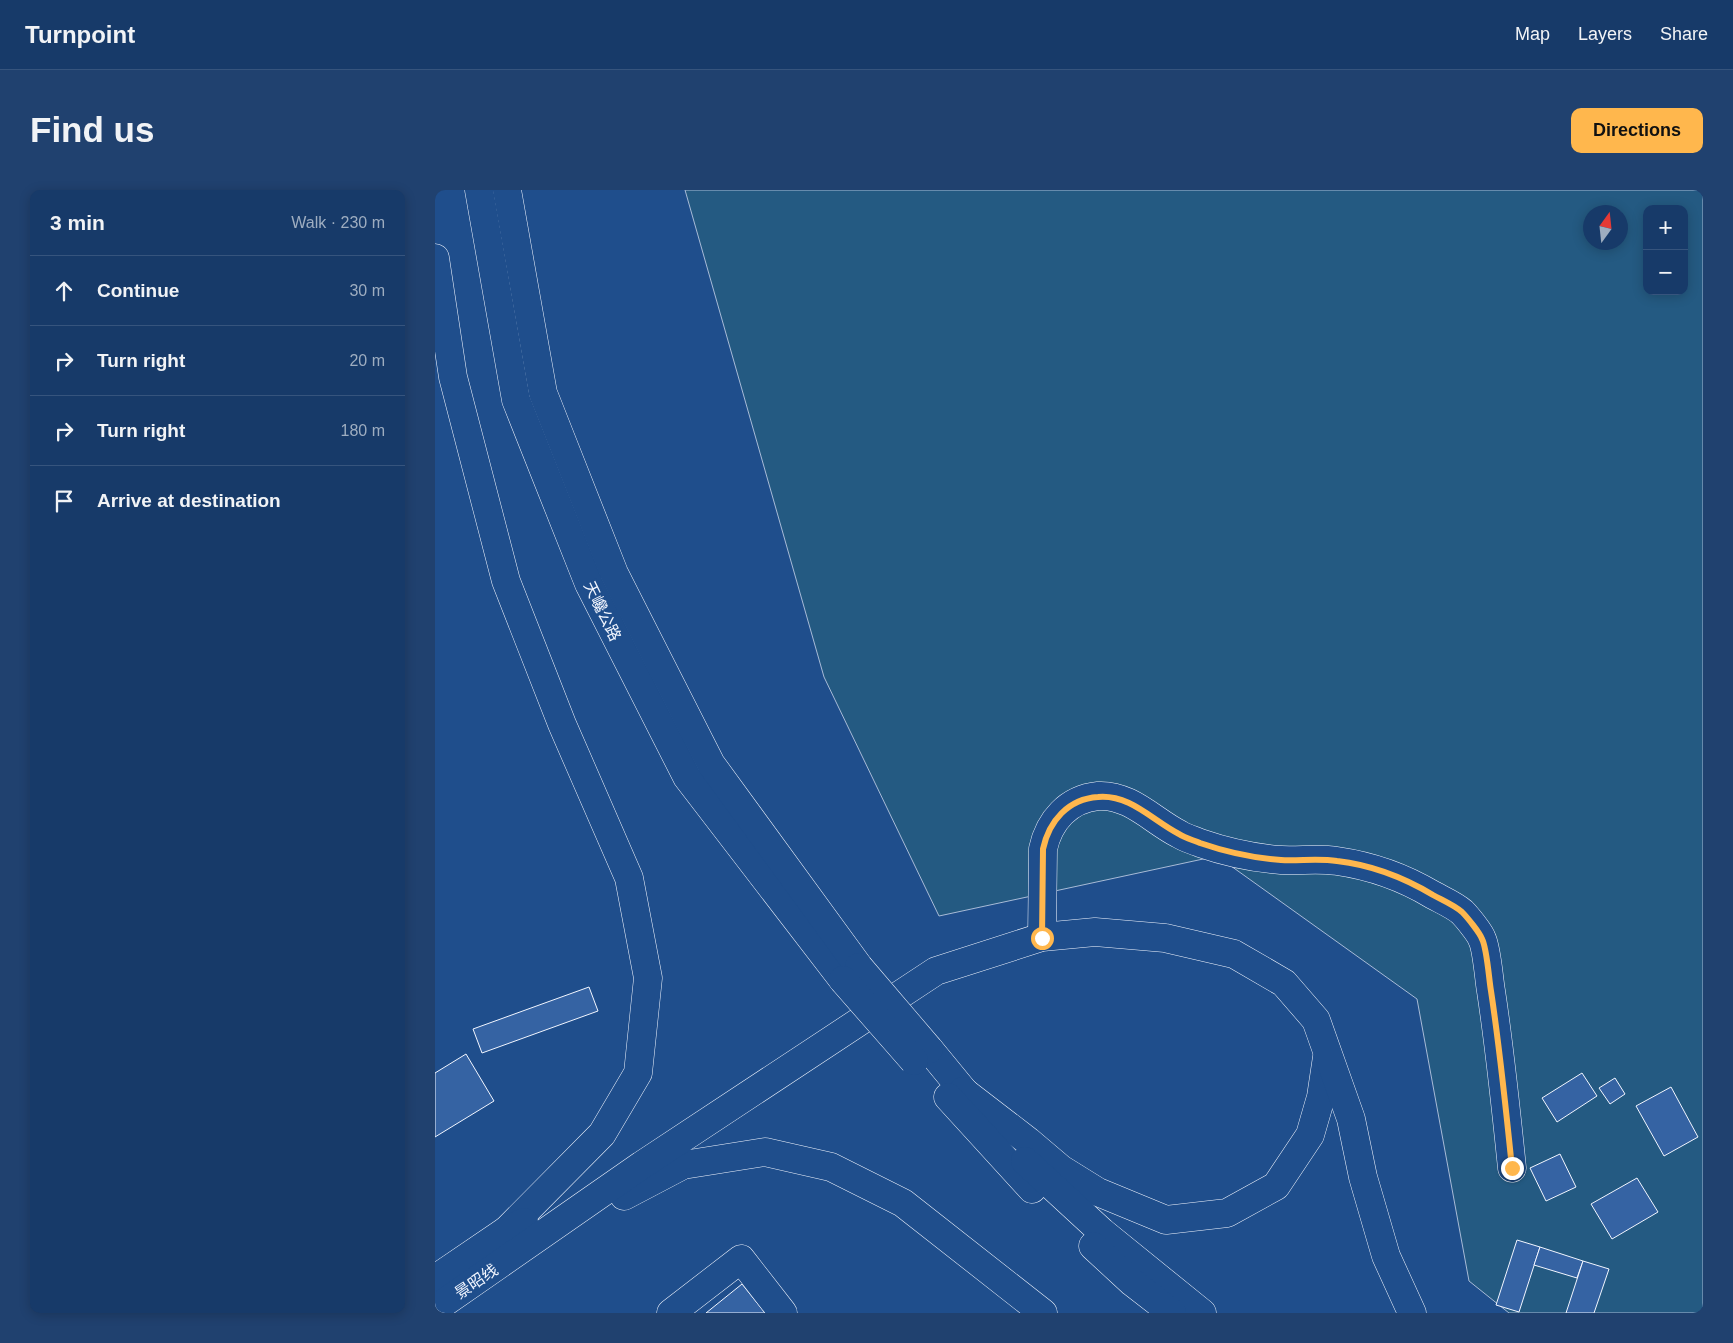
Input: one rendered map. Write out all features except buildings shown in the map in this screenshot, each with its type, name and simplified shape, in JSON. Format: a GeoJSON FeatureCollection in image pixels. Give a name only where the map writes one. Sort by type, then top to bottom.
{"type":"FeatureCollection","features":[{"type":"Feature","properties":{"kind":"main road","name":"天巉公路"},"geometry":{"type":"LineString","coordinates":[[479,190],[516,400],[589,584],[687,777],[851,974]]}},
{"type":"Feature","properties":{"kind":"main road","name":"天巉公路"},"geometry":{"type":"LineString","coordinates":[[507,190],[543,393],[615,573],[711,764],[851,974]]}},
{"type":"Feature","properties":{"kind":"main road"},"geometry":{"type":"LineString","coordinates":[[435,258],[453,377],[506,581],[562,724],[629,878],[648,978],[638,1073],[602,1134],[512,1241]]}},
{"type":"Feature","properties":{"kind":"main road"},"geometry":{"type":"LineString","coordinates":[[1042,938],[1043,849],[1046,836],[1060,814],[1084,799],[1098,796],[1113,797],[1127,801],[1179,835],[1222,850],[1283,860],[1309,859],[1363,865],[1410,881],[1462,912],[1483,940],[1500,1055],[1512,1168]]}},
{"type":"Feature","properties":{"kind":"main road"},"geometry":{"type":"LineString","coordinates":[[512,1241],[642,1165],[936,971],[1042,938],[1095,932],[1165,938],[1234,954],[1284,983],[1317,1020],[1351,1119],[1363,1177],[1386,1256],[1412,1313]]}},
{"type":"Feature","properties":{"kind":"main road"},"geometry":{"type":"LineString","coordinates":[[851,974],[922,1055],[1033,1191],[1132,1282],[1172,1313]]}},
{"type":"Feature","properties":{"kind":"main road"},"geometry":{"type":"LineString","coordinates":[[922,1055],[963,1091],[1061,1169],[1098,1192],[1166,1220],[1227,1213],[1276,1186],[1310,1135],[1321,1097],[1328,1051]]}},
{"type":"Feature","properties":{"kind":"main road"},"geometry":{"type":"LineString","coordinates":[[963,1091],[1025,1162],[1102,1232],[1203,1313]]}},
{"type":"Feature","properties":{"kind":"main road"},"geometry":{"type":"LineString","coordinates":[[512,1241],[683,1165],[765,1152],[831,1167],[903,1203],[1043,1313]]}},
{"type":"Feature","properties":{"kind":"main road","name":"景昭线"},"geometry":{"type":"LineString","coordinates":[[435,1279],[512,1241]]}},
{"type":"Feature","properties":{"kind":"main road","name":"景昭线"},"geometry":{"type":"LineString","coordinates":[[435,1309],[512,1241]]}},
{"type":"Feature","properties":{"kind":"main road"},"geometry":{"type":"LineString","coordinates":[[671,1313],[741,1259],[783,1313]]}},
{"type":"Feature","properties":{"kind":"shaded area"},"geometry":{"type":"Polygon","coordinates":[[[685,190],[1703,190],[1703,1313],[1509,1313],[1469,1281],[1417,999],[1217,856],[939,916],[824,677],[685,190]]]}},
{"type":"Feature","properties":{"kind":"route"},"geometry":{"type":"LineString","coordinates":[[1042,938],[1043,849],[1046,836],[1060,814],[1084,799],[1098,796],[1113,797],[1127,801],[1179,835],[1222,850],[1263,858],[1283,860],[1309,859],[1363,865],[1410,881],[1462,912],[1483,940],[1500,1055],[1512,1168]]}}]}
